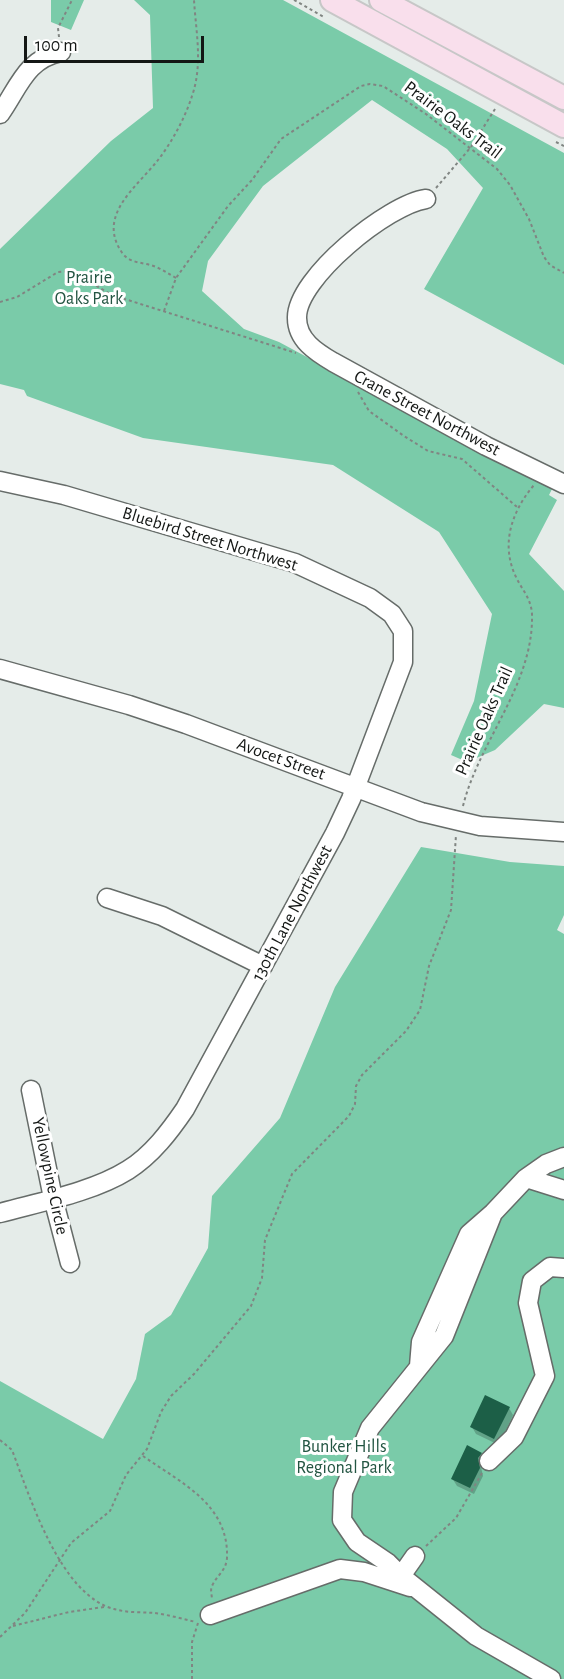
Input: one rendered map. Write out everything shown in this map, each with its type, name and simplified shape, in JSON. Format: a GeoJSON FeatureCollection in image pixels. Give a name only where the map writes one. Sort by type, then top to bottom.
{"type":"FeatureCollection","features":[{"type":"Feature","properties":{"kind":"main road"},"geometry":{"type":"LineString","coordinates":[[332,0],[368,8],[564,126]]}},
{"type":"Feature","properties":{"kind":"main road"},"geometry":{"type":"LineString","coordinates":[[381,0],[564,99]]}},
{"type":"Feature","properties":{"kind":"street"},"geometry":{"type":"LineString","coordinates":[[0,114],[33,63],[48,55],[62,52]]}},
{"type":"Feature","properties":{"kind":"street","name":"Crane Street Northwest"},"geometry":{"type":"LineString","coordinates":[[426,199],[413,201],[373,224],[331,261],[300,297],[297,320],[299,331],[310,347],[326,358],[486,446],[564,484]]}},
{"type":"Feature","properties":{"kind":"street","name":"Bluebird Street Northwest"},"geometry":{"type":"LineString","coordinates":[[0,481],[64,495],[295,563],[370,598],[392,614],[403,631]]}},
{"type":"Feature","properties":{"kind":"street","name":"130th Lane Northwest"},"geometry":{"type":"LineString","coordinates":[[0,1213],[108,1180],[129,1169],[166,1135],[185,1109],[331,841],[356,786],[403,662],[403,631]]}},
{"type":"Feature","properties":{"kind":"street","name":"Avocet Street"},"geometry":{"type":"LineString","coordinates":[[0,669],[129,705],[356,786],[421,812],[480,826],[564,832]]}},
{"type":"Feature","properties":{"kind":"street"},"geometry":{"type":"LineString","coordinates":[[107,898],[162,916],[263,966]]}},
{"type":"Feature","properties":{"kind":"street","name":"Yellowpine Circle"},"geometry":{"type":"LineString","coordinates":[[32,1089],[52,1198],[70,1263]]}},
{"type":"Feature","properties":{"kind":"street"},"geometry":{"type":"LineString","coordinates":[[551,1679],[476,1636],[417,1590],[388,1563],[357,1542],[342,1520],[343,1492],[370,1428],[444,1336],[494,1213],[526,1178],[546,1164],[564,1157]]}},
{"type":"Feature","properties":{"kind":"street"},"geometry":{"type":"LineString","coordinates":[[526,1178],[564,1190]]}},
{"type":"Feature","properties":{"kind":"street"},"geometry":{"type":"LineString","coordinates":[[489,1461],[514,1437],[544,1376],[528,1303],[532,1281],[550,1267],[564,1268]]}},
{"type":"Feature","properties":{"kind":"street"},"geometry":{"type":"LineString","coordinates":[[401,1576],[415,1556]]}},
{"type":"Feature","properties":{"kind":"street"},"geometry":{"type":"LineString","coordinates":[[210,1615],[340,1569],[364,1572],[417,1590]]}},
{"type":"Feature","properties":{"kind":"path"},"geometry":{"type":"LineString","coordinates":[[62,52],[58,28],[72,0]]}},
{"type":"Feature","properties":{"kind":"path"},"geometry":{"type":"LineString","coordinates":[[176,278],[154,266],[130,261],[123,253],[113,228],[115,214],[122,202],[159,159],[177,130],[192,97],[199,68],[194,0]]}},
{"type":"Feature","properties":{"kind":"path","name":"Prairie Oaks Trail"},"geometry":{"type":"LineString","coordinates":[[164,311],[176,278],[228,206],[252,180],[280,139],[362,86],[383,86],[471,147],[497,169],[510,185],[529,219],[544,257],[550,265],[564,273]]}},
{"type":"Feature","properties":{"kind":"path"},"geometry":{"type":"LineString","coordinates":[[426,199],[471,147],[495,109]]}},
{"type":"Feature","properties":{"kind":"path"},"geometry":{"type":"LineString","coordinates":[[0,302],[17,297],[58,272],[71,271],[112,295],[303,356]]}},
{"type":"Feature","properties":{"kind":"path"},"geometry":{"type":"LineString","coordinates":[[355,388],[369,411],[428,451],[462,459],[517,507]]}},
{"type":"Feature","properties":{"kind":"path","name":"Prairie Oaks Trail"},"geometry":{"type":"LineString","coordinates":[[462,809],[475,766],[517,684],[525,661],[532,615],[529,597],[516,578],[506,550],[517,507],[543,473]]}},
{"type":"Feature","properties":{"kind":"path"},"geometry":{"type":"LineString","coordinates":[[0,1637],[25,1613],[71,1543],[110,1512],[126,1475],[143,1456],[161,1412],[171,1396],[219,1345],[251,1306],[259,1291],[262,1278],[265,1240],[292,1174],[349,1116],[355,1104],[356,1086],[362,1075],[406,1031],[420,1010],[429,966],[451,910],[456,834]]}},
{"type":"Feature","properties":{"kind":"path"},"geometry":{"type":"LineString","coordinates":[[0,1440],[12,1450],[55,1552],[78,1586],[107,1606]]}},
{"type":"Feature","properties":{"kind":"path"},"geometry":{"type":"LineString","coordinates":[[143,1456],[201,1495],[220,1520],[227,1558],[225,1570],[212,1585],[210,1615]]}},
{"type":"Feature","properties":{"kind":"path"},"geometry":{"type":"LineString","coordinates":[[415,1556],[456,1518],[489,1461]]}},
{"type":"Feature","properties":{"kind":"path"},"geometry":{"type":"LineString","coordinates":[[13,1626],[69,1612],[107,1606],[159,1613],[198,1623],[192,1642],[192,1679]]}},
{"type":"Feature","properties":{"kind":"green space"},"geometry":{"type":"Polygon","coordinates":[[[51,0],[84,0],[71,30],[51,22],[51,0]]]}},
{"type":"Feature","properties":{"kind":"green space","name":"Prairie Oaks Park"},"geometry":{"type":"Polygon","coordinates":[[[134,0],[283,0],[564,153],[564,365],[424,289],[483,188],[447,149],[372,100],[263,186],[208,261],[202,291],[244,329],[279,342],[552,489],[549,495],[557,500],[529,554],[564,591],[564,708],[544,704],[495,750],[467,762],[451,755],[474,701],[492,614],[439,532],[333,465],[143,438],[27,396],[24,390],[0,384],[0,249],[111,141],[153,108],[150,15],[134,0]]]}},
{"type":"Feature","properties":{"kind":"green space","name":"Bunker Hills Regional Park"},"geometry":{"type":"Polygon","coordinates":[[[421,847],[510,862],[564,866],[564,915],[557,930],[564,934],[564,1679],[0,1679],[0,1381],[103,1439],[136,1379],[145,1334],[171,1315],[208,1248],[212,1196],[280,1118],[335,987],[421,847]]]}},
{"type":"Feature","properties":{"kind":"building"},"geometry":{"type":"Polygon","coordinates":[[[485,1395],[510,1407],[494,1439],[470,1427],[485,1395]]]}},
{"type":"Feature","properties":{"kind":"building"},"geometry":{"type":"Polygon","coordinates":[[[467,1445],[482,1453],[478,1458],[480,1468],[470,1488],[451,1479],[467,1445]]]}}]}
